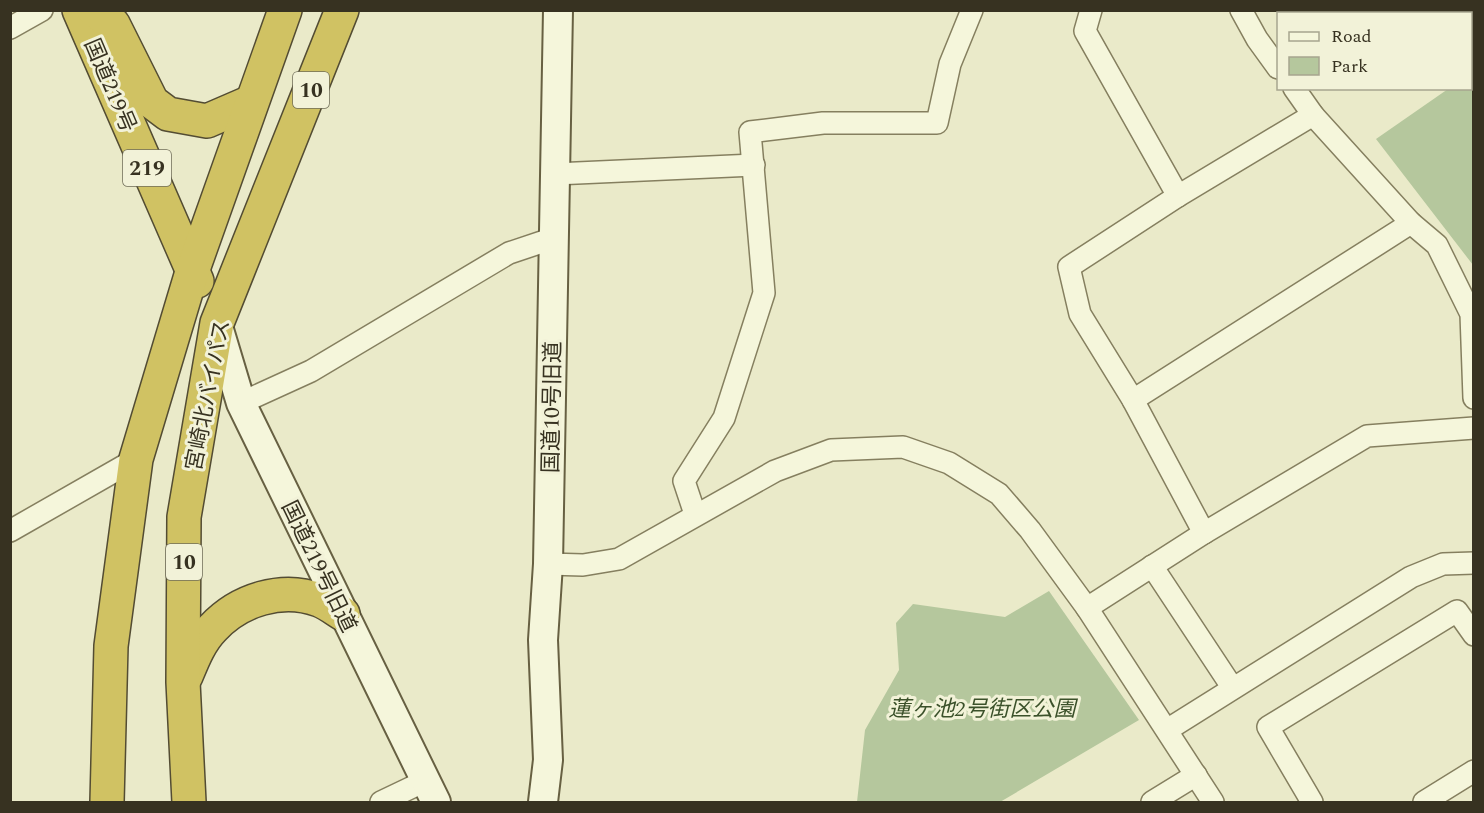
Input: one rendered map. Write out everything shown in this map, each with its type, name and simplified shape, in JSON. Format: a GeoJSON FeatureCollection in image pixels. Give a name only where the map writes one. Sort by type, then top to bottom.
{"type":"FeatureCollection","features":[{"type":"Feature","properties":{"kind":"highway","name":"国道219号"},"geometry":{"type":"LineString","coordinates":[[78,10],[192,272],[217,324]]}},
{"type":"Feature","properties":{"kind":"highway"},"geometry":{"type":"LineString","coordinates":[[94,10],[113,24],[152,102],[168,114],[207,121],[251,102]]}},
{"type":"Feature","properties":{"kind":"highway","name":"宮崎北バイパス"},"geometry":{"type":"LineString","coordinates":[[106,802],[111,646],[136,459],[192,272],[285,10]]}},
{"type":"Feature","properties":{"kind":"highway","name":"宮崎北バイパス"},"geometry":{"type":"LineString","coordinates":[[189,802],[183,682],[184,517],[217,324],[342,10]]}},
{"type":"Feature","properties":{"kind":"highway"},"geometry":{"type":"LineString","coordinates":[[192,272],[231,229],[251,199],[280,170]]}},
{"type":"Feature","properties":{"kind":"highway"},"geometry":{"type":"LineString","coordinates":[[152,407],[173,371],[217,324]]}},
{"type":"Feature","properties":{"kind":"highway"},"geometry":{"type":"LineString","coordinates":[[183,682],[195,653],[211,628],[234,609],[261,598],[289,595],[318,600],[343,614]]}},
{"type":"Feature","properties":{"kind":"street"},"geometry":{"type":"LineString","coordinates":[[10,28],[42,10]]}},
{"type":"Feature","properties":{"kind":"street","name":"国道10号旧道"},"geometry":{"type":"LineString","coordinates":[[543,802],[548,760],[543,640],[548,564],[558,10]]}},
{"type":"Feature","properties":{"kind":"street"},"geometry":{"type":"LineString","coordinates":[[695,514],[684,482],[724,418],[764,293],[750,132],[823,123],[937,123],[950,64],[972,10]]}},
{"type":"Feature","properties":{"kind":"street"},"geometry":{"type":"LineString","coordinates":[[1091,10],[1085,31],[1178,196]]}},
{"type":"Feature","properties":{"kind":"street"},"geometry":{"type":"LineString","coordinates":[[1241,10],[1257,39],[1277,67]]}},
{"type":"Feature","properties":{"kind":"street"},"geometry":{"type":"LineString","coordinates":[[1294,90],[1313,115],[1411,223],[1437,245],[1471,314],[1473,398]]}},
{"type":"Feature","properties":{"kind":"street"},"geometry":{"type":"LineString","coordinates":[[1204,533],[1133,400],[1080,314],[1069,267],[1178,196],[1313,115]]}},
{"type":"Feature","properties":{"kind":"street"},"geometry":{"type":"LineString","coordinates":[[555,174],[754,165]]}},
{"type":"Feature","properties":{"kind":"street"},"geometry":{"type":"LineString","coordinates":[[1133,400],[1411,223]]}},
{"type":"Feature","properties":{"kind":"street"},"geometry":{"type":"LineString","coordinates":[[241,403],[311,371],[509,253],[554,238]]}},
{"type":"Feature","properties":{"kind":"street","name":"国道219号旧道"},"geometry":{"type":"LineString","coordinates":[[217,324],[241,403],[430,792]]}},
{"type":"Feature","properties":{"kind":"street"},"geometry":{"type":"LineString","coordinates":[[1088,608],[1204,533],[1367,436],[1473,428]]}},
{"type":"Feature","properties":{"kind":"street"},"geometry":{"type":"LineString","coordinates":[[548,564],[583,565],[619,559],[657,539],[695,514],[775,471],[831,450],[903,447],[949,463],[999,494],[1088,608],[1213,802]]}},
{"type":"Feature","properties":{"kind":"street"},"geometry":{"type":"LineString","coordinates":[[10,531],[136,459]]}},
{"type":"Feature","properties":{"kind":"street"},"geometry":{"type":"LineString","coordinates":[[1167,730],[1411,577],[1443,564],[1473,563]]}},
{"type":"Feature","properties":{"kind":"street"},"geometry":{"type":"LineString","coordinates":[[1152,566],[1233,687]]}},
{"type":"Feature","properties":{"kind":"street"},"geometry":{"type":"LineString","coordinates":[[1312,802],[1268,727],[1457,611],[1473,635]]}},
{"type":"Feature","properties":{"kind":"street"},"geometry":{"type":"LineString","coordinates":[[1424,802],[1473,771]]}},
{"type":"Feature","properties":{"kind":"street"},"geometry":{"type":"LineString","coordinates":[[1152,802],[1196,775]]}},
{"type":"Feature","properties":{"kind":"street"},"geometry":{"type":"LineString","coordinates":[[381,802],[430,792]]}},
{"type":"Feature","properties":{"kind":"green space"},"geometry":{"type":"Polygon","coordinates":[[[1472,72],[1473,265],[1376,139],[1447,90],[1472,90],[1472,72]]]}},
{"type":"Feature","properties":{"kind":"green space","name":"蓮ヶ池2号街区公園"},"geometry":{"type":"Polygon","coordinates":[[[1049,591],[1139,720],[1000,802],[857,802],[865,730],[899,670],[896,623],[913,604],[1005,617],[1049,591]]]}}]}
